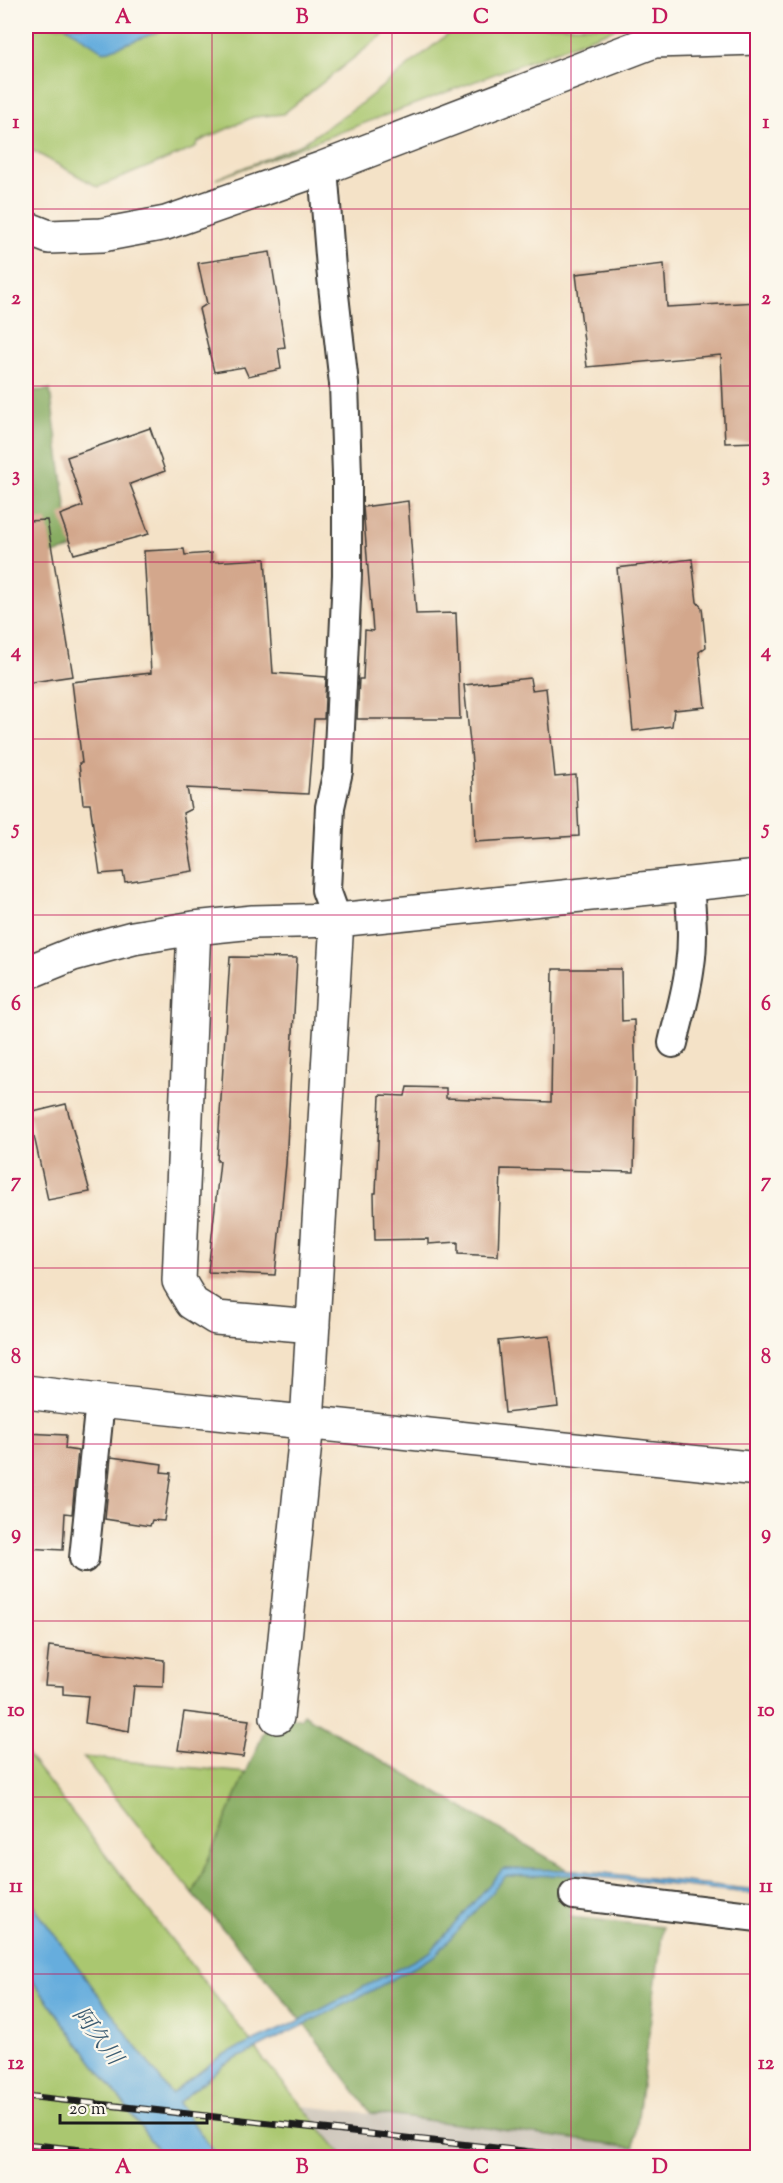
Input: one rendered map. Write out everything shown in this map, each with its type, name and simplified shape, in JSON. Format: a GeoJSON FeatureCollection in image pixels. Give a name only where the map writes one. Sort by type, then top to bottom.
{"type":"FeatureCollection","features":[{"type":"Feature","properties":{"kind":"street"},"geometry":{"type":"LineString","coordinates":[[26,228],[49,237],[102,235],[166,223],[322,168],[654,40],[758,38]]}},
{"type":"Feature","properties":{"kind":"street"},"geometry":{"type":"LineString","coordinates":[[26,973],[83,951],[133,938],[194,928],[253,922],[337,920],[758,877]]}},
{"type":"Feature","properties":{"kind":"street"},"geometry":{"type":"LineString","coordinates":[[277,1717],[307,1423],[337,920]]}},
{"type":"Feature","properties":{"kind":"street"},"geometry":{"type":"LineString","coordinates":[[194,928],[179,1281],[192,1303],[216,1318],[313,1326]]}},
{"type":"Feature","properties":{"kind":"street"},"geometry":{"type":"LineString","coordinates":[[26,1392],[758,1469]]}},
{"type":"Feature","properties":{"kind":"lane"},"geometry":{"type":"LineString","coordinates":[[322,168],[344,384],[347,475],[347,574],[338,771],[330,807],[326,890],[337,920]]}},
{"type":"Feature","properties":{"kind":"lane"},"geometry":{"type":"LineString","coordinates":[[673,1043],[691,963],[689,885]]}},
{"type":"Feature","properties":{"kind":"lane"},"geometry":{"type":"LineString","coordinates":[[84,1558],[100,1401]]}},
{"type":"Feature","properties":{"kind":"lane"},"geometry":{"type":"LineString","coordinates":[[574,1895],[758,1917]]}},
{"type":"Feature","properties":{"kind":"shaded area"},"geometry":{"type":"Polygon","coordinates":[[[303,2106],[371,2113],[717,2157],[344,2157],[303,2106]]]}},
{"type":"Feature","properties":{"kind":"green space"},"geometry":{"type":"Polygon","coordinates":[[[26,26],[394,26],[283,114],[253,117],[198,142],[195,148],[98,187],[26,147],[26,26]]]}},
{"type":"Feature","properties":{"kind":"green space"},"geometry":{"type":"Polygon","coordinates":[[[458,26],[622,26],[216,179],[302,144],[363,102],[458,26]]]}},
{"type":"Feature","properties":{"kind":"green space"},"geometry":{"type":"Polygon","coordinates":[[[50,390],[72,549],[26,561],[26,391],[50,390]]]}},
{"type":"Feature","properties":{"kind":"green space"},"geometry":{"type":"Polygon","coordinates":[[[303,1714],[577,1875],[570,1917],[663,1927],[634,2147],[371,2113],[304,2023],[193,1894],[271,1716],[301,1719],[303,1714]]]}},
{"type":"Feature","properties":{"kind":"green space"},"geometry":{"type":"Polygon","coordinates":[[[26,1753],[252,2043],[222,2055],[171,2094],[26,1896],[26,1753]]]}},
{"type":"Feature","properties":{"kind":"green space"},"geometry":{"type":"Polygon","coordinates":[[[83,1757],[246,1773],[193,1894],[83,1757]]]}},
{"type":"Feature","properties":{"kind":"green space"},"geometry":{"type":"Polygon","coordinates":[[[26,1972],[163,2157],[26,2157],[26,1972]]]}},
{"type":"Feature","properties":{"kind":"green space"},"geometry":{"type":"Polygon","coordinates":[[[255,2049],[344,2157],[218,2157],[178,2103],[224,2065],[255,2049]]]}},
{"type":"Feature","properties":{"kind":"water"},"geometry":{"type":"Polygon","coordinates":[[[65,26],[174,26],[104,52],[65,26]]]}},
{"type":"Feature","properties":{"kind":"water","name":"阿久川"},"geometry":{"type":"Polygon","coordinates":[[[503,1869],[577,1870],[757,1890],[757,1894],[579,1875],[506,1876],[435,1956],[224,2065],[178,2103],[218,2157],[163,2157],[26,1972],[26,1896],[171,2094],[222,2055],[297,2022],[430,1952],[503,1869]]]}},
{"type":"Feature","properties":{"kind":"building"},"geometry":{"type":"Polygon","coordinates":[[[270,252],[285,347],[278,348],[281,369],[248,376],[244,367],[214,372],[199,309],[207,304],[198,263],[270,252]]]}},
{"type":"Feature","properties":{"kind":"building"},"geometry":{"type":"Polygon","coordinates":[[[664,264],[667,307],[758,302],[758,442],[725,443],[721,355],[587,367],[576,274],[664,264]]]}},
{"type":"Feature","properties":{"kind":"building"},"geometry":{"type":"Polygon","coordinates":[[[150,428],[165,471],[130,484],[149,534],[74,554],[60,515],[83,506],[67,457],[150,428]]]}},
{"type":"Feature","properties":{"kind":"building"},"geometry":{"type":"Polygon","coordinates":[[[408,501],[416,614],[456,613],[460,719],[357,719],[359,679],[363,679],[365,630],[373,631],[363,507],[408,501]]]}},
{"type":"Feature","properties":{"kind":"building"},"geometry":{"type":"Polygon","coordinates":[[[47,520],[73,676],[26,683],[26,521],[47,520]]]}},
{"type":"Feature","properties":{"kind":"building"},"geometry":{"type":"Polygon","coordinates":[[[184,549],[185,555],[211,553],[211,562],[265,559],[273,673],[326,677],[324,719],[314,719],[308,794],[187,788],[191,809],[183,813],[193,871],[125,882],[123,872],[100,874],[90,804],[83,804],[79,763],[82,763],[72,682],[151,673],[144,551],[184,549]]]}},
{"type":"Feature","properties":{"kind":"building"},"geometry":{"type":"Polygon","coordinates":[[[692,559],[697,602],[702,608],[706,647],[699,652],[705,707],[674,710],[672,726],[633,731],[617,568],[692,559]]]}},
{"type":"Feature","properties":{"kind":"building"},"geometry":{"type":"Polygon","coordinates":[[[530,678],[532,690],[546,688],[555,777],[576,775],[579,836],[475,842],[472,762],[464,685],[530,678]]]}},
{"type":"Feature","properties":{"kind":"building"},"geometry":{"type":"Polygon","coordinates":[[[230,957],[297,958],[286,1164],[275,1275],[208,1272],[220,1161],[217,1161],[230,957]]]}},
{"type":"Feature","properties":{"kind":"building"},"geometry":{"type":"Polygon","coordinates":[[[553,969],[621,969],[622,1021],[634,1020],[636,1083],[634,1172],[501,1169],[498,1256],[458,1254],[458,1242],[428,1244],[428,1239],[375,1240],[374,1193],[376,1193],[380,1095],[405,1096],[407,1087],[446,1088],[446,1098],[551,1102],[553,969]]]}},
{"type":"Feature","properties":{"kind":"building"},"geometry":{"type":"Polygon","coordinates":[[[66,1104],[90,1192],[48,1200],[29,1113],[66,1104]]]}},
{"type":"Feature","properties":{"kind":"building"},"geometry":{"type":"Polygon","coordinates":[[[550,1336],[558,1407],[505,1413],[498,1341],[550,1336]]]}},
{"type":"Feature","properties":{"kind":"building"},"geometry":{"type":"Polygon","coordinates":[[[26,1433],[66,1435],[65,1449],[78,1451],[72,1514],[65,1513],[63,1550],[26,1548],[26,1433]]]}},
{"type":"Feature","properties":{"kind":"building"},"geometry":{"type":"Polygon","coordinates":[[[111,1457],[162,1464],[161,1472],[171,1473],[164,1521],[152,1520],[150,1526],[105,1519],[111,1457]]]}},
{"type":"Feature","properties":{"kind":"building"},"geometry":{"type":"Polygon","coordinates":[[[49,1646],[164,1660],[163,1687],[134,1686],[129,1731],[85,1723],[88,1696],[63,1694],[63,1686],[45,1685],[49,1646]]]}},
{"type":"Feature","properties":{"kind":"building"},"geometry":{"type":"Polygon","coordinates":[[[184,1712],[249,1720],[243,1757],[178,1750],[184,1712]]]}},
{"type":"Feature","properties":{"kind":"railway"},"geometry":{"type":"LineString","coordinates":[[26,2096],[587,2158]]}},
{"type":"Feature","properties":{"kind":"railway"},"geometry":{"type":"LineString","coordinates":[[26,2144],[156,2158]]}}]}
